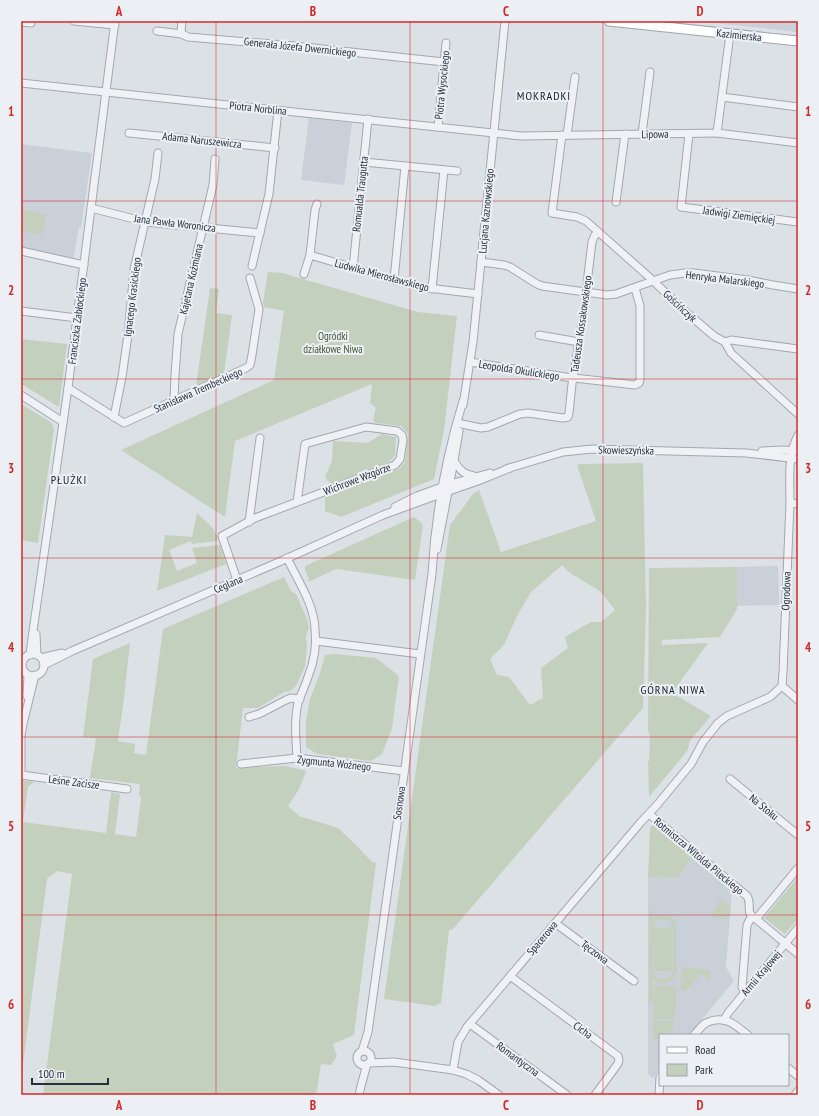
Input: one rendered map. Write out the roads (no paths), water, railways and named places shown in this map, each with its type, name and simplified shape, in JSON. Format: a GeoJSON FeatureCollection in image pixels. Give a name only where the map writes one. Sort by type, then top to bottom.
{"type":"FeatureCollection","features":[{"type":"Feature","properties":{"kind":"main road","name":"Kazimierska"},"geometry":{"type":"LineString","coordinates":[[609,21],[798,41]]}},
{"type":"Feature","properties":{"kind":"street"},"geometry":{"type":"LineString","coordinates":[[74,21],[115,23]]}},
{"type":"Feature","properties":{"kind":"street"},"geometry":{"type":"LineString","coordinates":[[182,21],[182,34]]}},
{"type":"Feature","properties":{"kind":"street","name":"Lucjana Kaznowskiego"},"geometry":{"type":"LineString","coordinates":[[446,489],[473,342],[505,21]]}},
{"type":"Feature","properties":{"kind":"street"},"geometry":{"type":"LineString","coordinates":[[21,22],[31,23]]}},
{"type":"Feature","properties":{"kind":"street","name":"Franciszka Zabłockiego"},"geometry":{"type":"LineString","coordinates":[[38,658],[35,620],[68,388],[115,23]]}},
{"type":"Feature","properties":{"kind":"street","name":"Generała Józefa Dwernickiego"},"geometry":{"type":"LineString","coordinates":[[157,31],[182,34],[188,37],[295,46],[444,62]]}},
{"type":"Feature","properties":{"kind":"street"},"geometry":{"type":"LineString","coordinates":[[717,133],[730,34]]}},
{"type":"Feature","properties":{"kind":"street","name":"Piotra Wysockiego"},"geometry":{"type":"LineString","coordinates":[[438,127],[446,43]]}},
{"type":"Feature","properties":{"kind":"street"},"geometry":{"type":"LineString","coordinates":[[642,134],[650,72]]}},
{"type":"Feature","properties":{"kind":"street"},"geometry":{"type":"LineString","coordinates":[[565,135],[575,77]]}},
{"type":"Feature","properties":{"kind":"street","name":"Piotra Norblina"},"geometry":{"type":"LineString","coordinates":[[21,83],[494,133]]}},
{"type":"Feature","properties":{"kind":"street"},"geometry":{"type":"LineString","coordinates":[[722,97],[798,107]]}},
{"type":"Feature","properties":{"kind":"street"},"geometry":{"type":"LineString","coordinates":[[252,266],[269,194],[278,110]]}},
{"type":"Feature","properties":{"kind":"street","name":"Romualda Traugutta"},"geometry":{"type":"LineString","coordinates":[[353,268],[368,119]]}},
{"type":"Feature","properties":{"kind":"street","name":"Adama Naruszewicza"},"geometry":{"type":"LineString","coordinates":[[130,133],[275,148]]}},
{"type":"Feature","properties":{"kind":"street","name":"Lipowa"},"geometry":{"type":"LineString","coordinates":[[494,133],[527,136],[717,133],[798,143]]}},
{"type":"Feature","properties":{"kind":"street"},"geometry":{"type":"LineString","coordinates":[[616,202],[625,134]]}},
{"type":"Feature","properties":{"kind":"street","name":"Jadwigi Ziemięckiej"},"geometry":{"type":"LineString","coordinates":[[689,134],[680,207],[798,222]]}},
{"type":"Feature","properties":{"kind":"street","name":"Gościńczyk"},"geometry":{"type":"LineString","coordinates":[[565,135],[552,213],[581,218],[586,221],[711,334],[724,342],[731,353],[798,414]]}},
{"type":"Feature","properties":{"kind":"street","name":"Ignacego Krasickiego"},"geometry":{"type":"LineString","coordinates":[[114,417],[125,356],[134,269],[156,179],[158,153]]}},
{"type":"Feature","properties":{"kind":"street","name":"Kajetana Koźmiana"},"geometry":{"type":"LineString","coordinates":[[174,400],[178,334],[213,185],[215,159]]}},
{"type":"Feature","properties":{"kind":"street"},"geometry":{"type":"LineString","coordinates":[[364,162],[457,171]]}},
{"type":"Feature","properties":{"kind":"street"},"geometry":{"type":"LineString","coordinates":[[394,280],[405,166]]}},
{"type":"Feature","properties":{"kind":"street"},"geometry":{"type":"LineString","coordinates":[[432,289],[444,170]]}},
{"type":"Feature","properties":{"kind":"street"},"geometry":{"type":"LineString","coordinates":[[304,274],[310,255],[317,204]]}},
{"type":"Feature","properties":{"kind":"street","name":"Jana Pawła Woronicza"},"geometry":{"type":"LineString","coordinates":[[91,208],[146,222],[260,233]]}},
{"type":"Feature","properties":{"kind":"street","name":"Tadeusza Kossakowskiego"},"geometry":{"type":"LineString","coordinates":[[458,423],[484,428],[520,414],[528,413],[563,418],[568,417],[587,293],[592,242],[598,232]]}},
{"type":"Feature","properties":{"kind":"street"},"geometry":{"type":"LineString","coordinates":[[21,251],[84,266]]}},
{"type":"Feature","properties":{"kind":"street","name":"Ludwika Mierosławskiego"},"geometry":{"type":"LineString","coordinates":[[310,255],[394,280],[432,289],[478,294]]}},
{"type":"Feature","properties":{"kind":"street","name":"Henryka Malarskiego"},"geometry":{"type":"LineString","coordinates":[[482,262],[510,267],[542,286],[607,295],[616,294],[654,282],[670,275],[685,273],[748,280],[773,286],[798,289]]}},
{"type":"Feature","properties":{"kind":"street","name":"Stanisława Trembeckiego"},"geometry":{"type":"LineString","coordinates":[[68,388],[121,422],[126,422],[246,368],[250,364],[259,309],[250,278]]}},
{"type":"Feature","properties":{"kind":"street","name":"Leopolda Okulickiego"},"geometry":{"type":"LineString","coordinates":[[470,362],[573,378],[635,385],[639,383],[640,380],[640,306],[635,288]]}},
{"type":"Feature","properties":{"kind":"street"},"geometry":{"type":"LineString","coordinates":[[21,311],[77,318]]}},
{"type":"Feature","properties":{"kind":"street"},"geometry":{"type":"LineString","coordinates":[[539,335],[580,342]]}},
{"type":"Feature","properties":{"kind":"street"},"geometry":{"type":"LineString","coordinates":[[724,342],[731,340],[798,349]]}},
{"type":"Feature","properties":{"kind":"street"},"geometry":{"type":"LineString","coordinates":[[21,395],[63,422]]}},
{"type":"Feature","properties":{"kind":"street","name":"Lucjana Kaznowskiego"},"geometry":{"type":"LineString","coordinates":[[446,489],[454,461],[458,423]]}},
{"type":"Feature","properties":{"kind":"street","name":"Wichrowe Wzgórze"},"geometry":{"type":"LineString","coordinates":[[237,580],[222,536],[255,518],[395,465],[400,459],[403,440],[402,435],[397,431],[366,427],[305,444],[297,502]]}},
{"type":"Feature","properties":{"kind":"street"},"geometry":{"type":"LineString","coordinates":[[795,459],[798,435]]}},
{"type":"Feature","properties":{"kind":"street"},"geometry":{"type":"LineString","coordinates":[[249,522],[260,438]]}},
{"type":"Feature","properties":{"kind":"street","name":"Skowieszyńska"},"geometry":{"type":"LineString","coordinates":[[446,489],[476,476],[510,468],[562,452],[592,449],[746,452],[797,450]]}},
{"type":"Feature","properties":{"kind":"street","name":"Skowieszyńska"},"geometry":{"type":"LineString","coordinates":[[746,452],[795,459]]}},
{"type":"Feature","properties":{"kind":"street","name":"Ogrodowa"},"geometry":{"type":"LineString","coordinates":[[782,686],[790,500],[789,482],[795,459]]}},
{"type":"Feature","properties":{"kind":"street"},"geometry":{"type":"LineString","coordinates":[[454,461],[462,472],[476,476]]}},
{"type":"Feature","properties":{"kind":"street","name":"Skowieszyńska"},"geometry":{"type":"LineString","coordinates":[[446,489],[478,482],[510,468]]}},
{"type":"Feature","properties":{"kind":"street","name":"Ceglana"},"geometry":{"type":"LineString","coordinates":[[38,658],[72,651],[383,515],[424,501],[446,489]]}},
{"type":"Feature","properties":{"kind":"street","name":"Ceglana"},"geometry":{"type":"LineString","coordinates":[[383,515],[400,504],[417,496],[446,489]]}},
{"type":"Feature","properties":{"kind":"street","name":"Sosnowa"},"geometry":{"type":"LineString","coordinates":[[432,574],[434,544],[439,511],[446,489]]}},
{"type":"Feature","properties":{"kind":"street","name":"Sosnowa"},"geometry":{"type":"LineString","coordinates":[[367,1053],[368,1032],[420,654],[446,489]]}},
{"type":"Feature","properties":{"kind":"street"},"geometry":{"type":"LineString","coordinates":[[790,500],[798,504]]}},
{"type":"Feature","properties":{"kind":"street"},"geometry":{"type":"LineString","coordinates":[[424,501],[430,501],[439,511]]}},
{"type":"Feature","properties":{"kind":"street"},"geometry":{"type":"LineString","coordinates":[[287,558],[311,608],[316,641],[312,665],[296,714],[295,725],[297,758]]}},
{"type":"Feature","properties":{"kind":"street"},"geometry":{"type":"LineString","coordinates":[[316,641],[420,654]]}},
{"type":"Feature","properties":{"kind":"street"},"geometry":{"type":"LineString","coordinates":[[21,775],[21,736],[27,709],[25,669],[26,656],[38,658],[41,672],[25,669]]}},
{"type":"Feature","properties":{"kind":"street"},"geometry":{"type":"LineString","coordinates":[[782,686],[798,700]]}},
{"type":"Feature","properties":{"kind":"street","name":"Spacerowa"},"geometry":{"type":"LineString","coordinates":[[453,1070],[458,1042],[463,1032],[691,764],[703,742],[718,723],[727,716],[770,697],[782,686]]}},
{"type":"Feature","properties":{"kind":"street"},"geometry":{"type":"LineString","coordinates":[[249,717],[259,714],[291,698],[300,699]]}},
{"type":"Feature","properties":{"kind":"street","name":"Zygmunta Woźnego"},"geometry":{"type":"LineString","coordinates":[[241,764],[297,758],[404,771]]}},
{"type":"Feature","properties":{"kind":"street","name":"Leśne Zacisze"},"geometry":{"type":"LineString","coordinates":[[21,775],[127,789]]}},
{"type":"Feature","properties":{"kind":"street","name":"Na Stoku"},"geometry":{"type":"LineString","coordinates":[[730,779],[798,835]]}},
{"type":"Feature","properties":{"kind":"street","name":"Rotmistrza Witolda Pileckiego"},"geometry":{"type":"LineString","coordinates":[[649,814],[749,898],[749,912],[754,917],[747,925],[742,987],[745,993]]}},
{"type":"Feature","properties":{"kind":"street"},"geometry":{"type":"LineString","coordinates":[[798,868],[754,917],[798,954]]}},
{"type":"Feature","properties":{"kind":"street","name":"Tęczowa"},"geometry":{"type":"LineString","coordinates":[[555,923],[634,981]]}},
{"type":"Feature","properties":{"kind":"street","name":"Armii Krajowej"},"geometry":{"type":"LineString","coordinates":[[724,1020],[725,1016],[798,928]]}},
{"type":"Feature","properties":{"kind":"street","name":"Cicha"},"geometry":{"type":"LineString","coordinates":[[510,976],[618,1056],[619,1061],[595,1095]]}},
{"type":"Feature","properties":{"kind":"street"},"geometry":{"type":"LineString","coordinates":[[695,1034],[706,1023],[719,1019],[734,1024],[747,1034]]}},
{"type":"Feature","properties":{"kind":"street","name":"Romantyczna"},"geometry":{"type":"LineString","coordinates":[[470,1024],[567,1095]]}},
{"type":"Feature","properties":{"kind":"street"},"geometry":{"type":"LineString","coordinates":[[361,1086],[360,1063],[357,1059],[358,1055],[367,1053],[394,1062]]}},
{"type":"Feature","properties":{"kind":"street"},"geometry":{"type":"LineString","coordinates":[[359,1095],[368,1063],[371,1059],[367,1053]]}},
{"type":"Feature","properties":{"kind":"street"},"geometry":{"type":"LineString","coordinates":[[360,1063],[363,1065],[368,1063],[394,1062],[453,1070],[478,1080],[499,1095]]}},
{"type":"Feature","properties":{"kind":"street"},"geometry":{"type":"LineString","coordinates":[[789,1069],[798,1076]]}},
{"type":"Feature","properties":{"kind":"street"},"geometry":{"type":"LineString","coordinates":[[795,1095],[798,1091]]}},
{"type":"Feature","properties":{"kind":"district","name":"MOKRADKI"},"geometry":{"type":"Point","coordinates":[544,96]}},
{"type":"Feature","properties":{"kind":"district","name":"PŁUŻKI"},"geometry":{"type":"Point","coordinates":[69,480]}},
{"type":"Feature","properties":{"kind":"district","name":"GÓRNA NIWA"},"geometry":{"type":"Point","coordinates":[673,690]}},
{"type":"Feature","properties":{"kind":"park label","name":"Ogródki działkowe Niwa"},"geometry":{"type":"Point","coordinates":[333,342]}}]}
